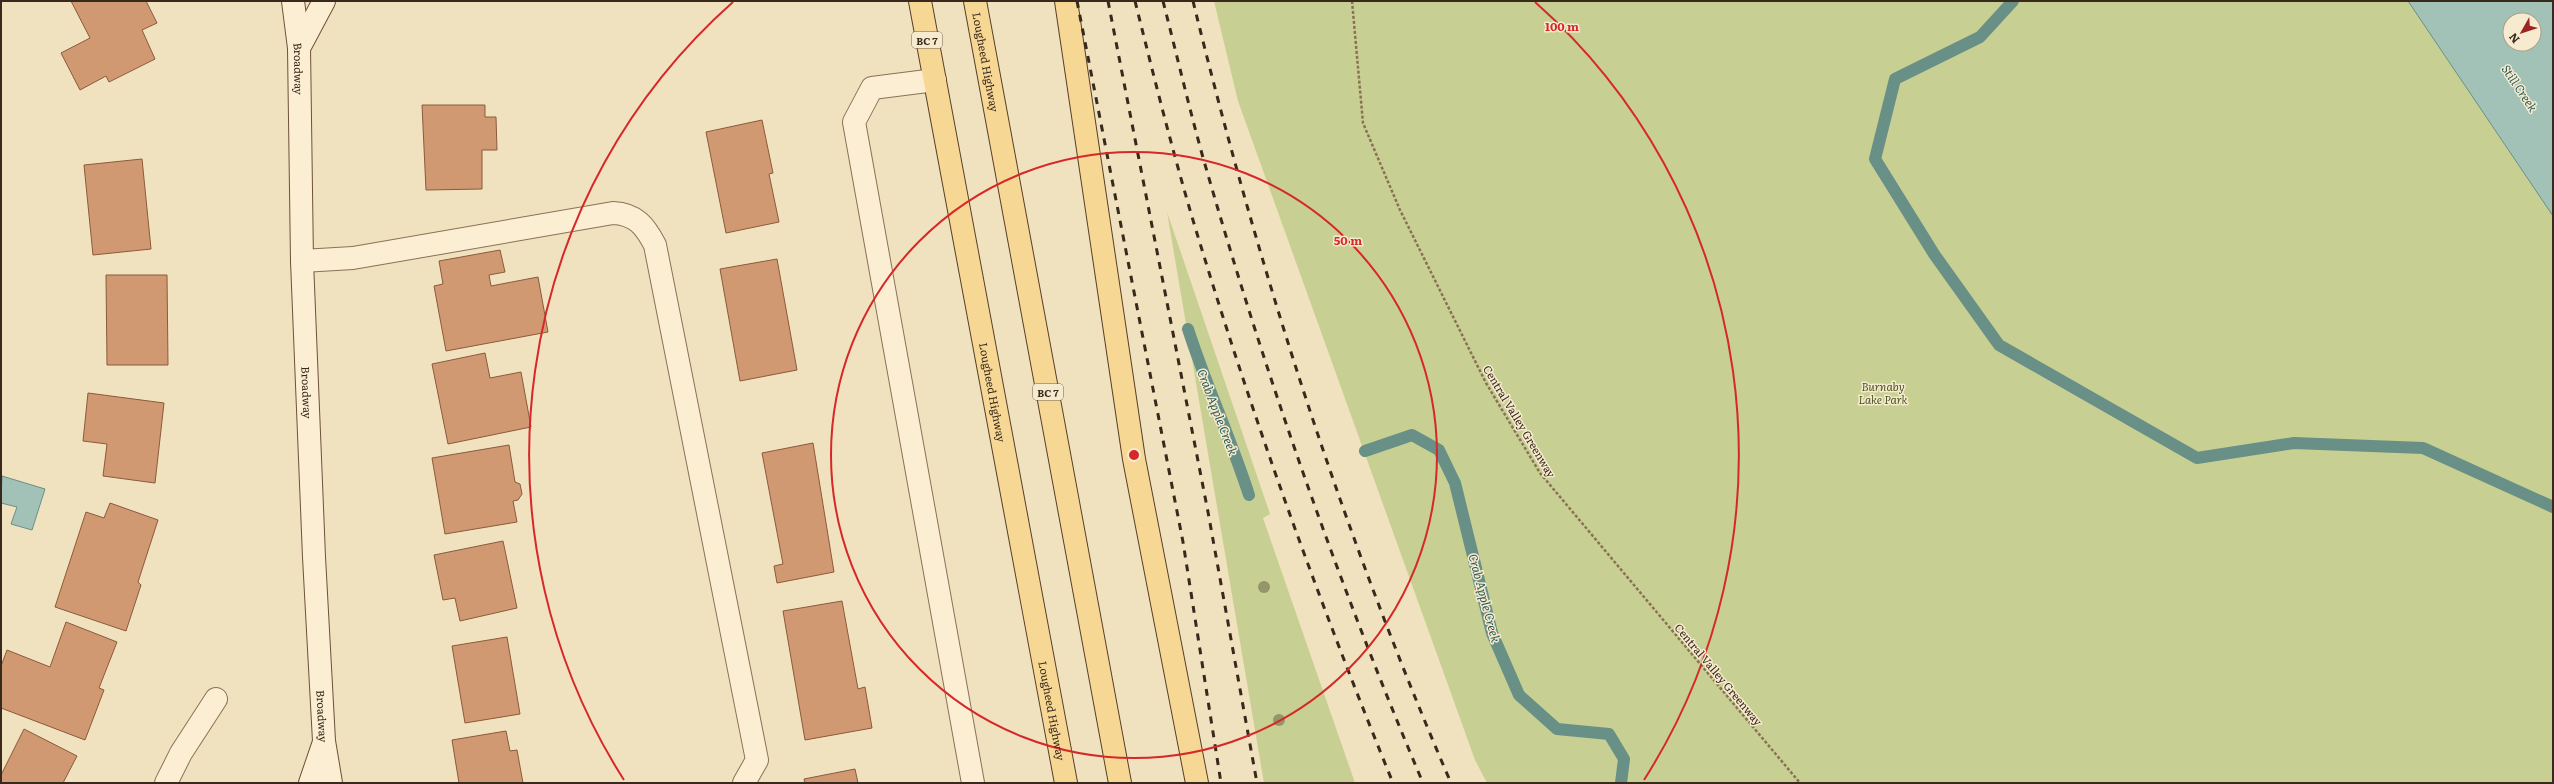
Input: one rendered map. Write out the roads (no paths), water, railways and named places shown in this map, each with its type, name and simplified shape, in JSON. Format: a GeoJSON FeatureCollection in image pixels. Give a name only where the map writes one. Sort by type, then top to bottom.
{"type":"FeatureCollection","features":[{"type":"Feature","properties":{"kind":"main road","name":"Lougheed Highway"},"geometry":{"type":"LineString","coordinates":[[920,1],[1066,783]]}},
{"type":"Feature","properties":{"kind":"main road","name":"Lougheed Highway"},"geometry":{"type":"LineString","coordinates":[[975,1],[1120,783]]}},
{"type":"Feature","properties":{"kind":"main road"},"geometry":{"type":"LineString","coordinates":[[1066,1],[1134,459],[1197,783]]}},
{"type":"Feature","properties":{"kind":"street","name":"Broadway"},"geometry":{"type":"LineString","coordinates":[[293,1],[299,48],[302,261],[314,557],[324,742],[331,783]]}},
{"type":"Feature","properties":{"kind":"street"},"geometry":{"type":"LineString","coordinates":[[299,48],[324,1]]}},
{"type":"Feature","properties":{"kind":"street"},"geometry":{"type":"LineString","coordinates":[[935,80],[872,88],[854,122],[973,783]]}},
{"type":"Feature","properties":{"kind":"street"},"geometry":{"type":"LineString","coordinates":[[302,261],[353,258],[613,212],[625,214],[644,225],[655,245],[757,760],[744,783]]}},
{"type":"Feature","properties":{"kind":"street"},"geometry":{"type":"LineString","coordinates":[[166,783],[181,753],[216,700]]}},
{"type":"Feature","properties":{"kind":"street"},"geometry":{"type":"LineString","coordinates":[[310,783],[324,742]]}},
{"type":"Feature","properties":{"kind":"water","name":"Still Creek"},"geometry":{"type":"Polygon","coordinates":[[[2408,1],[2553,1],[2553,216],[2408,1]]]}},
{"type":"Feature","properties":{"kind":"water"},"geometry":{"type":"Polygon","coordinates":[[[2,476],[45,489],[32,530],[11,524],[17,507],[1,503],[2,476]]]}},
{"type":"Feature","properties":{"kind":"waterway"},"geometry":{"type":"LineString","coordinates":[[2013,1],[1980,37],[1895,79],[1875,159],[1934,254],[1999,345],[2197,458],[2294,443],[2423,448],[2553,507]]}},
{"type":"Feature","properties":{"kind":"waterway","name":"Crab Apple Creek"},"geometry":{"type":"LineString","coordinates":[[1188,329],[1249,495]]}},
{"type":"Feature","properties":{"kind":"waterway","name":"Crab Apple Creek"},"geometry":{"type":"LineString","coordinates":[[1365,451],[1412,435],[1439,450],[1455,483],[1492,633],[1519,695],[1557,729],[1609,734],[1624,759],[1621,783]]}},
{"type":"Feature","properties":{"kind":"railway"},"geometry":{"type":"LineString","coordinates":[[1077,1],[1183,542],[1221,783]]}},
{"type":"Feature","properties":{"kind":"railway"},"geometry":{"type":"LineString","coordinates":[[1108,1],[1208,512],[1257,783]]}},
{"type":"Feature","properties":{"kind":"railway"},"geometry":{"type":"LineString","coordinates":[[1135,1],[1184,190],[1246,387],[1316,586],[1393,783]]}},
{"type":"Feature","properties":{"kind":"railway"},"geometry":{"type":"LineString","coordinates":[[1163,1],[1202,154],[1225,234],[1276,393],[1360,628],[1423,783]]}},
{"type":"Feature","properties":{"kind":"railway"},"geometry":{"type":"LineString","coordinates":[[1193,1],[1245,200],[1274,299],[1306,397],[1374,592],[1411,688],[1451,783]]}},
{"type":"Feature","properties":{"kind":"park label","name":"Burnaby Lake Park"},"geometry":{"type":"Point","coordinates":[1883,392]}}]}
